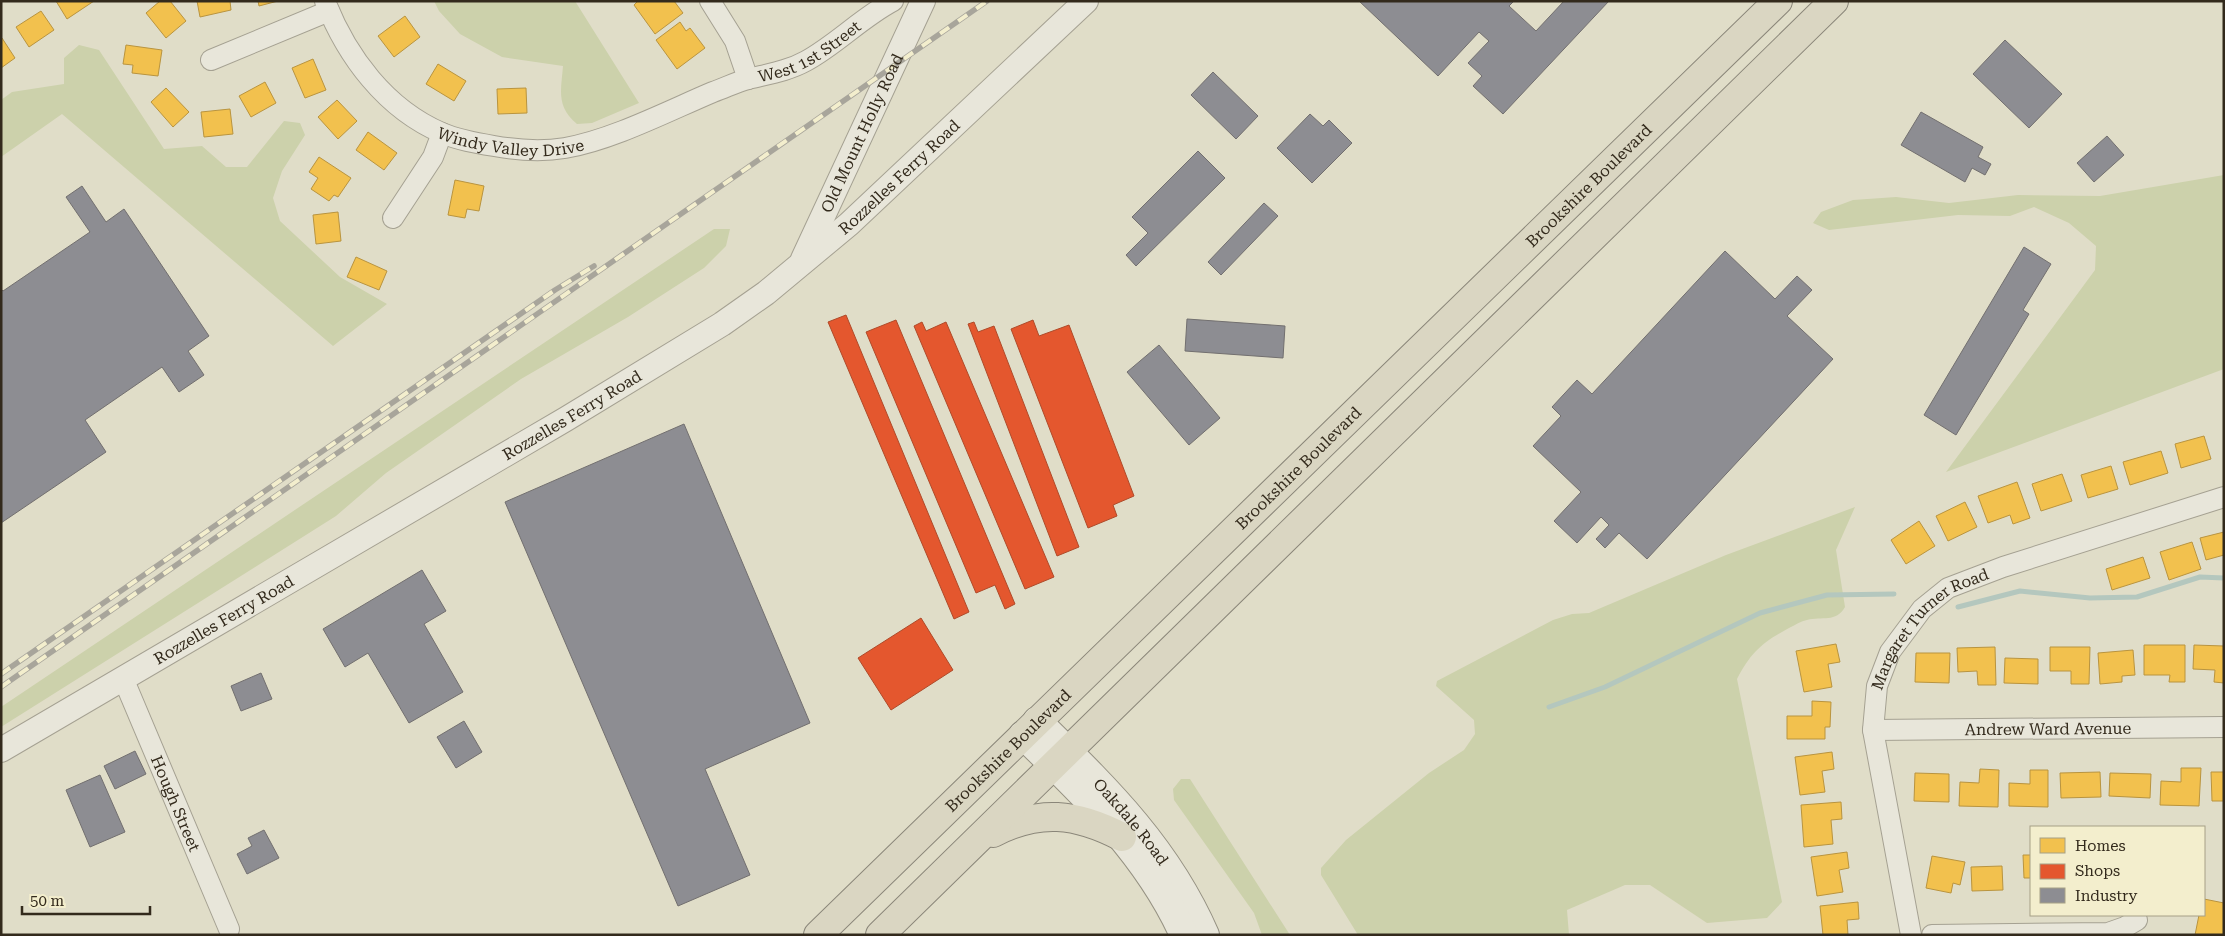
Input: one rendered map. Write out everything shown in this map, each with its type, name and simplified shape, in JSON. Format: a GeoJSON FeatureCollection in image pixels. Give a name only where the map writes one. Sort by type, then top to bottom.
{"type":"FeatureCollection","features":[{"type":"Feature","properties":{"kind":"highway","name":"Brookshire Boulevard"},"geometry":{"type":"LineString","coordinates":[[818,935],[1778,1]]}},
{"type":"Feature","properties":{"kind":"highway"},"geometry":{"type":"LineString","coordinates":[[880,935],[1834,1]]}},
{"type":"Feature","properties":{"kind":"highway"},"geometry":{"type":"LineString","coordinates":[[974,844],[1018,821],[1045,816],[1089,822],[1122,837]]}},
{"type":"Feature","properties":{"kind":"main road","name":"Oakdale Road"},"geometry":{"type":"LineString","coordinates":[[1030,728],[1061,759],[1131,817],[1166,862],[1205,935]]}},
{"type":"Feature","properties":{"kind":"main road","name":"Oakdale Road"},"geometry":{"type":"LineString","coordinates":[[1061,759],[1152,875],[1184,935]]}},
{"type":"Feature","properties":{"kind":"street"},"geometry":{"type":"LineString","coordinates":[[710,1],[735,41],[748,79]]}},
{"type":"Feature","properties":{"kind":"street","name":"West 1st Street"},"geometry":{"type":"LineString","coordinates":[[748,79],[768,75],[806,61],[877,10],[893,1]]}},
{"type":"Feature","properties":{"kind":"street","name":"Old Mount Holly Road"},"geometry":{"type":"LineString","coordinates":[[800,265],[922,1]]}},
{"type":"Feature","properties":{"kind":"street","name":"Rozzelles Ferry Road"},"geometry":{"type":"LineString","coordinates":[[1,750],[662,362],[722,324],[800,265],[849,224],[1086,1]]}},
{"type":"Feature","properties":{"kind":"street"},"geometry":{"type":"LineString","coordinates":[[211,60],[327,6]]}},
{"type":"Feature","properties":{"kind":"street","name":"Windy Valley Drive"},"geometry":{"type":"LineString","coordinates":[[327,6],[355,59],[392,102],[442,133],[468,141],[504,148],[534,150],[564,148],[594,142],[748,79]]}},
{"type":"Feature","properties":{"kind":"street"},"geometry":{"type":"LineString","coordinates":[[393,218],[433,157],[442,133]]}},
{"type":"Feature","properties":{"kind":"street","name":"Margaret Turner Road"},"geometry":{"type":"LineString","coordinates":[[1911,935],[1873,730],[1877,686],[1890,652],[1922,609],[1948,588],[2003,567],[2224,497]]}},
{"type":"Feature","properties":{"kind":"street","name":"Hough Street"},"geometry":{"type":"LineString","coordinates":[[123,678],[229,929]]}},
{"type":"Feature","properties":{"kind":"street","name":"Andrew Ward Avenue"},"geometry":{"type":"LineString","coordinates":[[1873,730],[2224,727]]}},
{"type":"Feature","properties":{"kind":"street"},"geometry":{"type":"LineString","coordinates":[[1932,935],[2108,933],[2137,920]]}},
{"type":"Feature","properties":{"kind":"green space"},"geometry":{"type":"Polygon","coordinates":[[[434,1],[575,1],[639,103],[592,123],[577,124],[566,111],[561,98],[563,66],[502,57],[460,34],[439,11],[434,1]]]}},
{"type":"Feature","properties":{"kind":"green space"},"geometry":{"type":"Polygon","coordinates":[[[79,45],[99,50],[164,149],[202,146],[226,167],[247,167],[284,121],[300,123],[305,135],[282,171],[273,198],[280,221],[340,277],[387,304],[333,346],[62,114],[1,157],[1,100],[12,92],[64,84],[64,58],[79,45]]]}},
{"type":"Feature","properties":{"kind":"green space"},"geometry":{"type":"Polygon","coordinates":[[[2224,175],[2224,369],[1946,472],[2095,270],[2096,246],[2069,223],[2034,207],[2010,216],[1958,215],[1829,230],[1813,223],[1821,212],[1853,200],[1896,197],[1949,203],[2018,195],[2100,196],[2224,175]]]}},
{"type":"Feature","properties":{"kind":"green space"},"geometry":{"type":"Polygon","coordinates":[[[714,229],[730,229],[726,246],[704,268],[628,317],[521,379],[386,473],[336,516],[1,727],[1,707],[714,229]]]}},
{"type":"Feature","properties":{"kind":"green space"},"geometry":{"type":"Polygon","coordinates":[[[1855,507],[1836,550],[1845,607],[1833,617],[1802,621],[1772,638],[1758,649],[1747,662],[1737,679],[1782,902],[1767,918],[1707,923],[1650,885],[1625,885],[1567,910],[1569,935],[1358,935],[1321,875],[1321,868],[1346,840],[1429,773],[1464,750],[1475,734],[1474,720],[1436,686],[1437,681],[1553,620],[1572,614],[1589,613],[1726,555],[1855,507]]]}},
{"type":"Feature","properties":{"kind":"green space"},"geometry":{"type":"Polygon","coordinates":[[[1181,779],[1190,779],[1290,935],[1262,935],[1254,913],[1174,800],[1173,789],[1181,779]]]}},
{"type":"Feature","properties":{"kind":"building: Homes"},"geometry":{"type":"Polygon","coordinates":[[[56,1],[94,1],[67,19],[56,1]]]}},
{"type":"Feature","properties":{"kind":"building: Homes"},"geometry":{"type":"Polygon","coordinates":[[[160,1],[170,1],[186,21],[166,38],[146,13],[160,1]]]}},
{"type":"Feature","properties":{"kind":"building: Homes"},"geometry":{"type":"Polygon","coordinates":[[[197,1],[230,1],[231,10],[200,17],[197,1]]]}},
{"type":"Feature","properties":{"kind":"building: Homes"},"geometry":{"type":"Polygon","coordinates":[[[258,1],[278,1],[259,6],[258,1]]]}},
{"type":"Feature","properties":{"kind":"building: Homes"},"geometry":{"type":"Polygon","coordinates":[[[638,1],[674,1],[683,13],[655,34],[634,5],[638,1]]]}},
{"type":"Feature","properties":{"kind":"building: Homes"},"geometry":{"type":"Polygon","coordinates":[[[41,11],[54,30],[29,47],[16,27],[41,11]]]}},
{"type":"Feature","properties":{"kind":"building: Homes"},"geometry":{"type":"Polygon","coordinates":[[[405,16],[420,37],[394,57],[378,36],[405,16]]]}},
{"type":"Feature","properties":{"kind":"building: Homes"},"geometry":{"type":"Polygon","coordinates":[[[680,22],[686,31],[690,28],[705,48],[677,69],[656,40],[680,22]]]}},
{"type":"Feature","properties":{"kind":"building: Homes"},"geometry":{"type":"Polygon","coordinates":[[[1,39],[15,58],[1,68],[1,39]]]}},
{"type":"Feature","properties":{"kind":"building: Homes"},"geometry":{"type":"Polygon","coordinates":[[[126,45],[162,50],[158,76],[132,73],[133,65],[123,64],[126,45]]]}},
{"type":"Feature","properties":{"kind":"building: Homes"},"geometry":{"type":"Polygon","coordinates":[[[313,59],[326,90],[305,98],[292,68],[313,59]]]}},
{"type":"Feature","properties":{"kind":"building: Homes"},"geometry":{"type":"Polygon","coordinates":[[[438,64],[466,81],[454,101],[426,84],[438,64]]]}},
{"type":"Feature","properties":{"kind":"building: Homes"},"geometry":{"type":"Polygon","coordinates":[[[265,82],[276,103],[251,117],[239,96],[265,82]]]}},
{"type":"Feature","properties":{"kind":"building: Homes"},"geometry":{"type":"Polygon","coordinates":[[[166,88],[189,112],[173,127],[151,102],[166,88]]]}},
{"type":"Feature","properties":{"kind":"building: Homes"},"geometry":{"type":"Polygon","coordinates":[[[526,88],[527,113],[498,114],[497,89],[526,88]]]}},
{"type":"Feature","properties":{"kind":"building: Homes"},"geometry":{"type":"Polygon","coordinates":[[[337,100],[357,121],[338,139],[318,117],[337,100]]]}},
{"type":"Feature","properties":{"kind":"building: Homes"},"geometry":{"type":"Polygon","coordinates":[[[230,109],[233,134],[204,137],[201,112],[230,109]]]}},
{"type":"Feature","properties":{"kind":"building: Homes"},"geometry":{"type":"Polygon","coordinates":[[[368,132],[397,153],[384,170],[356,150],[368,132]]]}},
{"type":"Feature","properties":{"kind":"building: Homes"},"geometry":{"type":"Polygon","coordinates":[[[319,157],[351,178],[338,197],[334,195],[329,201],[311,189],[318,178],[309,172],[319,157]]]}},
{"type":"Feature","properties":{"kind":"building: Homes"},"geometry":{"type":"Polygon","coordinates":[[[455,180],[484,186],[479,211],[467,209],[465,218],[448,215],[455,180]]]}},
{"type":"Feature","properties":{"kind":"building: Homes"},"geometry":{"type":"Polygon","coordinates":[[[338,212],[341,241],[316,244],[313,215],[338,212]]]}},
{"type":"Feature","properties":{"kind":"building: Homes"},"geometry":{"type":"Polygon","coordinates":[[[356,257],[387,271],[379,290],[347,277],[356,257]]]}},
{"type":"Feature","properties":{"kind":"building: Homes"},"geometry":{"type":"Polygon","coordinates":[[[2204,436],[2211,459],[2181,468],[2175,444],[2204,436]]]}},
{"type":"Feature","properties":{"kind":"building: Homes"},"geometry":{"type":"Polygon","coordinates":[[[2161,451],[2168,473],[2130,485],[2123,462],[2161,451]]]}},
{"type":"Feature","properties":{"kind":"building: Homes"},"geometry":{"type":"Polygon","coordinates":[[[2111,466],[2118,489],[2088,498],[2081,475],[2111,466]]]}},
{"type":"Feature","properties":{"kind":"building: Homes"},"geometry":{"type":"Polygon","coordinates":[[[2062,474],[2072,501],[2041,511],[2032,484],[2062,474]]]}},
{"type":"Feature","properties":{"kind":"building: Homes"},"geometry":{"type":"Polygon","coordinates":[[[2017,482],[2030,518],[2013,524],[2010,515],[1988,523],[1978,496],[2017,482]]]}},
{"type":"Feature","properties":{"kind":"building: Homes"},"geometry":{"type":"Polygon","coordinates":[[[1965,502],[1977,527],[1948,541],[1936,516],[1965,502]]]}},
{"type":"Feature","properties":{"kind":"building: Homes"},"geometry":{"type":"Polygon","coordinates":[[[1919,521],[1935,546],[1906,564],[1891,540],[1919,521]]]}},
{"type":"Feature","properties":{"kind":"building: Homes"},"geometry":{"type":"Polygon","coordinates":[[[2224,532],[2224,555],[2206,560],[2200,538],[2224,532]]]}},
{"type":"Feature","properties":{"kind":"building: Homes"},"geometry":{"type":"Polygon","coordinates":[[[2192,542],[2201,569],[2169,580],[2160,552],[2192,542]]]}},
{"type":"Feature","properties":{"kind":"building: Homes"},"geometry":{"type":"Polygon","coordinates":[[[2143,557],[2150,578],[2112,590],[2106,569],[2143,557]]]}},
{"type":"Feature","properties":{"kind":"building: Homes"},"geometry":{"type":"Polygon","coordinates":[[[1836,644],[1840,662],[1828,664],[1832,687],[1804,692],[1796,651],[1836,644]]]}},
{"type":"Feature","properties":{"kind":"building: Homes"},"geometry":{"type":"Polygon","coordinates":[[[2144,645],[2185,645],[2185,682],[2169,682],[2170,675],[2144,675],[2144,645]]]}},
{"type":"Feature","properties":{"kind":"building: Homes"},"geometry":{"type":"Polygon","coordinates":[[[2194,645],[2224,646],[2224,683],[2214,682],[2215,670],[2193,669],[2194,645]]]}},
{"type":"Feature","properties":{"kind":"building: Homes"},"geometry":{"type":"Polygon","coordinates":[[[1995,647],[1996,685],[1978,685],[1977,671],[1958,672],[1957,648],[1995,647]]]}},
{"type":"Feature","properties":{"kind":"building: Homes"},"geometry":{"type":"Polygon","coordinates":[[[2050,647],[2090,647],[2089,684],[2071,684],[2071,671],[2050,671],[2050,647]]]}},
{"type":"Feature","properties":{"kind":"building: Homes"},"geometry":{"type":"Polygon","coordinates":[[[2133,650],[2135,675],[2122,676],[2122,682],[2100,684],[2098,653],[2133,650]]]}},
{"type":"Feature","properties":{"kind":"building: Homes"},"geometry":{"type":"Polygon","coordinates":[[[1916,653],[1950,653],[1949,683],[1915,682],[1916,653]]]}},
{"type":"Feature","properties":{"kind":"building: Homes"},"geometry":{"type":"Polygon","coordinates":[[[2005,658],[2038,659],[2038,684],[2004,683],[2005,658]]]}},
{"type":"Feature","properties":{"kind":"building: Homes"},"geometry":{"type":"Polygon","coordinates":[[[1812,701],[1831,702],[1830,727],[1825,727],[1825,739],[1787,739],[1787,716],[1812,716],[1812,701]]]}},
{"type":"Feature","properties":{"kind":"building: Homes"},"geometry":{"type":"Polygon","coordinates":[[[1832,752],[1834,769],[1822,771],[1825,792],[1800,795],[1795,757],[1832,752]]]}},
{"type":"Feature","properties":{"kind":"building: Homes"},"geometry":{"type":"Polygon","coordinates":[[[2181,768],[2201,768],[2199,806],[2160,805],[2161,781],[2181,782],[2181,768]]]}},
{"type":"Feature","properties":{"kind":"building: Homes"},"geometry":{"type":"Polygon","coordinates":[[[1980,769],[1999,770],[1998,807],[1959,806],[1960,782],[1979,783],[1980,769]]]}},
{"type":"Feature","properties":{"kind":"building: Homes"},"geometry":{"type":"Polygon","coordinates":[[[2030,770],[2048,770],[2048,807],[2009,806],[2009,783],[2030,784],[2030,770]]]}},
{"type":"Feature","properties":{"kind":"building: Homes"},"geometry":{"type":"Polygon","coordinates":[[[2100,772],[2101,797],[2061,798],[2060,773],[2100,772]]]}},
{"type":"Feature","properties":{"kind":"building: Homes"},"geometry":{"type":"Polygon","coordinates":[[[2211,772],[2224,772],[2224,801],[2212,801],[2211,772]]]}},
{"type":"Feature","properties":{"kind":"building: Homes"},"geometry":{"type":"Polygon","coordinates":[[[1915,773],[1949,774],[1949,802],[1914,801],[1915,773]]]}},
{"type":"Feature","properties":{"kind":"building: Homes"},"geometry":{"type":"Polygon","coordinates":[[[2110,773],[2151,774],[2150,798],[2109,796],[2110,773]]]}},
{"type":"Feature","properties":{"kind":"building: Homes"},"geometry":{"type":"Polygon","coordinates":[[[1841,802],[1842,819],[1831,820],[1833,844],[1804,847],[1801,805],[1841,802]]]}},
{"type":"Feature","properties":{"kind":"building: Homes"},"geometry":{"type":"Polygon","coordinates":[[[1847,852],[1849,868],[1839,870],[1843,892],[1817,896],[1811,857],[1847,852]]]}},
{"type":"Feature","properties":{"kind":"building: Homes"},"geometry":{"type":"Polygon","coordinates":[[[2023,855],[2030,855],[2030,878],[2024,878],[2023,855]]]}},
{"type":"Feature","properties":{"kind":"building: Homes"},"geometry":{"type":"Polygon","coordinates":[[[1932,856],[1965,862],[1960,885],[1953,883],[1951,893],[1926,888],[1932,856]]]}},
{"type":"Feature","properties":{"kind":"building: Homes"},"geometry":{"type":"Polygon","coordinates":[[[2002,866],[2003,890],[1972,891],[1971,867],[2002,866]]]}},
{"type":"Feature","properties":{"kind":"building: Homes"},"geometry":{"type":"Polygon","coordinates":[[[2205,899],[2224,903],[2224,935],[2195,935],[2199,916],[2205,916],[2205,899]]]}},
{"type":"Feature","properties":{"kind":"building: Homes"},"geometry":{"type":"Polygon","coordinates":[[[1858,902],[1859,919],[1847,920],[1848,935],[1823,935],[1820,906],[1858,902]]]}},
{"type":"Feature","properties":{"kind":"building: Shops"},"geometry":{"type":"Polygon","coordinates":[[[846,315],[969,612],[954,619],[828,322],[846,315]]]}},
{"type":"Feature","properties":{"kind":"building: Shops"},"geometry":{"type":"Polygon","coordinates":[[[896,320],[1015,604],[1005,609],[995,585],[976,593],[866,332],[896,320]]]}},
{"type":"Feature","properties":{"kind":"building: Shops"},"geometry":{"type":"Polygon","coordinates":[[[1033,320],[1039,336],[1069,325],[1134,496],[1113,505],[1117,516],[1088,528],[1011,329],[1033,320]]]}},
{"type":"Feature","properties":{"kind":"building: Shops"},"geometry":{"type":"Polygon","coordinates":[[[922,322],[926,331],[946,322],[1054,577],[1025,589],[914,326],[922,322]]]}},
{"type":"Feature","properties":{"kind":"building: Shops"},"geometry":{"type":"Polygon","coordinates":[[[974,322],[978,332],[994,326],[1079,547],[1057,556],[968,324],[974,322]]]}},
{"type":"Feature","properties":{"kind":"building: Shops"},"geometry":{"type":"Polygon","coordinates":[[[921,618],[953,670],[891,710],[858,658],[921,618]]]}},
{"type":"Feature","properties":{"kind":"building: Industry"},"geometry":{"type":"Polygon","coordinates":[[[1359,1],[1514,1],[1509,6],[1536,31],[1564,1],[1609,1],[1503,114],[1473,86],[1482,76],[1468,63],[1489,41],[1479,32],[1438,76],[1359,1]]]}},
{"type":"Feature","properties":{"kind":"building: Industry"},"geometry":{"type":"Polygon","coordinates":[[[2005,40],[2062,94],[2029,128],[1973,74],[2005,40]]]}},
{"type":"Feature","properties":{"kind":"building: Industry"},"geometry":{"type":"Polygon","coordinates":[[[1213,72],[1258,116],[1236,139],[1191,95],[1213,72]]]}},
{"type":"Feature","properties":{"kind":"building: Industry"},"geometry":{"type":"Polygon","coordinates":[[[1921,112],[1983,147],[1978,157],[1991,164],[1985,175],[1972,168],[1965,182],[1901,145],[1921,112]]]}},
{"type":"Feature","properties":{"kind":"building: Industry"},"geometry":{"type":"Polygon","coordinates":[[[1310,114],[1323,126],[1329,120],[1352,143],[1312,183],[1277,148],[1310,114]]]}},
{"type":"Feature","properties":{"kind":"building: Industry"},"geometry":{"type":"Polygon","coordinates":[[[2107,136],[2124,155],[2094,182],[2077,163],[2107,136]]]}},
{"type":"Feature","properties":{"kind":"building: Industry"},"geometry":{"type":"Polygon","coordinates":[[[1198,151],[1225,178],[1136,266],[1126,255],[1148,233],[1132,217],[1198,151]]]}},
{"type":"Feature","properties":{"kind":"building: Industry"},"geometry":{"type":"Polygon","coordinates":[[[82,186],[106,222],[124,209],[209,336],[188,351],[204,375],[179,392],[162,367],[85,420],[106,452],[1,523],[1,289],[3,291],[90,232],[66,197],[82,186]]]}},
{"type":"Feature","properties":{"kind":"building: Industry"},"geometry":{"type":"Polygon","coordinates":[[[1264,203],[1278,216],[1221,275],[1208,262],[1264,203]]]}},
{"type":"Feature","properties":{"kind":"building: Industry"},"geometry":{"type":"Polygon","coordinates":[[[2024,247],[2051,264],[2023,310],[2029,314],[1956,435],[1924,415],[2024,247]]]}},
{"type":"Feature","properties":{"kind":"building: Industry"},"geometry":{"type":"Polygon","coordinates":[[[1725,251],[1775,299],[1797,276],[1812,290],[1787,316],[1833,359],[1647,559],[1619,533],[1605,548],[1596,539],[1609,525],[1601,517],[1577,543],[1554,521],[1581,492],[1533,446],[1561,416],[1552,407],[1577,380],[1592,394],[1725,251]]]}},
{"type":"Feature","properties":{"kind":"building: Industry"},"geometry":{"type":"Polygon","coordinates":[[[1187,319],[1285,326],[1283,358],[1185,351],[1187,319]]]}},
{"type":"Feature","properties":{"kind":"building: Industry"},"geometry":{"type":"Polygon","coordinates":[[[1159,345],[1220,418],[1189,445],[1127,372],[1159,345]]]}},
{"type":"Feature","properties":{"kind":"building: Industry"},"geometry":{"type":"Polygon","coordinates":[[[684,424],[810,723],[705,769],[750,875],[678,906],[505,502],[684,424]]]}},
{"type":"Feature","properties":{"kind":"building: Industry"},"geometry":{"type":"Polygon","coordinates":[[[422,570],[446,611],[424,624],[463,692],[409,723],[368,653],[345,667],[323,629],[422,570]]]}},
{"type":"Feature","properties":{"kind":"building: Industry"},"geometry":{"type":"Polygon","coordinates":[[[261,673],[272,699],[241,711],[231,686],[261,673]]]}},
{"type":"Feature","properties":{"kind":"building: Industry"},"geometry":{"type":"Polygon","coordinates":[[[464,721],[482,752],[456,768],[437,737],[464,721]]]}},
{"type":"Feature","properties":{"kind":"building: Industry"},"geometry":{"type":"Polygon","coordinates":[[[135,751],[146,774],[115,789],[104,766],[135,751]]]}},
{"type":"Feature","properties":{"kind":"building: Industry"},"geometry":{"type":"Polygon","coordinates":[[[100,775],[125,832],[90,847],[66,790],[100,775]]]}},
{"type":"Feature","properties":{"kind":"building: Industry"},"geometry":{"type":"Polygon","coordinates":[[[264,830],[279,858],[247,874],[237,854],[252,846],[248,838],[264,830]]]}},
{"type":"Feature","properties":{"kind":"waterway"},"geometry":{"type":"LineString","coordinates":[[1958,607],[2020,591],[2090,598],[2137,597],[2200,577],[2224,578]]}},
{"type":"Feature","properties":{"kind":"waterway"},"geometry":{"type":"LineString","coordinates":[[1549,707],[1605,687],[1760,613],[1827,595],[1894,594]]}},
{"type":"Feature","properties":{"kind":"railway"},"geometry":{"type":"LineString","coordinates":[[1,687],[987,1]]}},
{"type":"Feature","properties":{"kind":"railway"},"geometry":{"type":"LineString","coordinates":[[1,674],[555,290],[594,266]]}}]}
